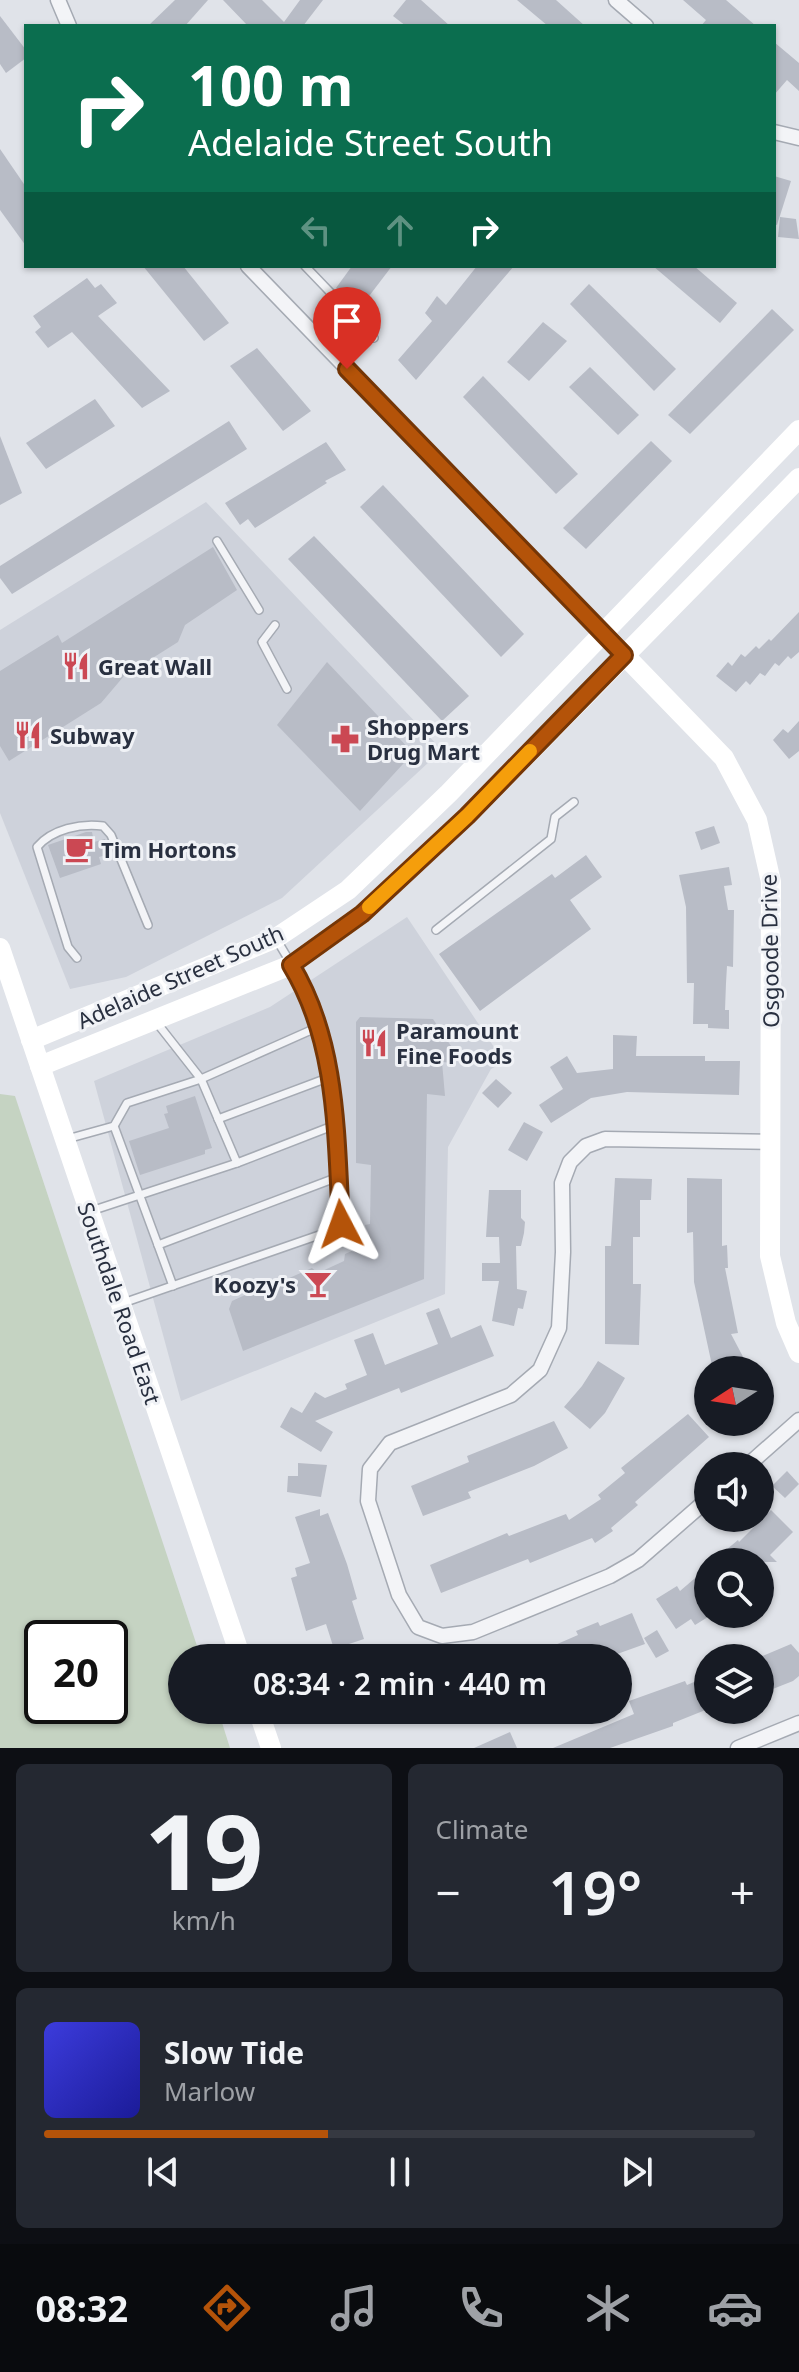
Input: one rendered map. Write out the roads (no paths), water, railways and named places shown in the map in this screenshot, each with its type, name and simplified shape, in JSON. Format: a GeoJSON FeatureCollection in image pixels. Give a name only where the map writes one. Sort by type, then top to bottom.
{"type":"FeatureCollection","features":[{"type":"Feature","properties":{"kind":"street"},"geometry":{"type":"LineString","coordinates":[[58,0],[68,24]]}},
{"type":"Feature","properties":{"kind":"street"},"geometry":{"type":"LineString","coordinates":[[616,0],[644,24]]}},
{"type":"Feature","properties":{"kind":"street"},"geometry":{"type":"LineString","coordinates":[[776,132],[799,138]]}},
{"type":"Feature","properties":{"kind":"street","name":"Osgoode Drive"},"geometry":{"type":"LineString","coordinates":[[250,268],[724,758],[757,820],[771,882],[770,1256],[786,1323],[799,1353]]}},
{"type":"Feature","properties":{"kind":"street","name":"Adelaide Street South"},"geometry":{"type":"LineString","coordinates":[[31,1040],[276,938],[348,890],[449,793],[799,430]]}},
{"type":"Feature","properties":{"kind":"street","name":"Adelaide Street South"},"geometry":{"type":"LineString","coordinates":[[40,1066],[291,965],[362,914],[467,816],[799,478]]}},
{"type":"Feature","properties":{"kind":"street","name":"Southdale Road East"},"geometry":{"type":"LineString","coordinates":[[0,948],[236,1644]]}},
{"type":"Feature","properties":{"kind":"street"},"geometry":{"type":"LineString","coordinates":[[694,1511],[638,1560],[610,1576],[473,1632],[442,1636],[418,1627],[399,1595],[368,1501],[370,1469],[390,1443],[511,1395],[540,1370],[559,1328],[563,1252],[562,1183],[570,1162],[586,1146],[605,1139],[771,1142]]}},
{"type":"Feature","properties":{"kind":"street"},"geometry":{"type":"LineString","coordinates":[[763,1452],[799,1420]]}},
{"type":"Feature","properties":{"kind":"street"},"geometry":{"type":"LineString","coordinates":[[738,1748],[799,1723]]}},
{"type":"Feature","properties":{"kind":"street"},"geometry":{"type":"LineString","coordinates":[[263,1724],[271,1748]]}},
{"type":"Feature","properties":{"kind":"lane"},"geometry":{"type":"LineString","coordinates":[[307,268],[374,338]]}},
{"type":"Feature","properties":{"kind":"lane"},"geometry":{"type":"LineString","coordinates":[[217,541],[259,610]]}},
{"type":"Feature","properties":{"kind":"lane"},"geometry":{"type":"LineString","coordinates":[[275,625],[262,642],[287,689]]}},
{"type":"Feature","properties":{"kind":"lane"},"geometry":{"type":"LineString","coordinates":[[436,930],[551,839],[555,817],[574,802]]}},
{"type":"Feature","properties":{"kind":"lane"},"geometry":{"type":"LineString","coordinates":[[77,958],[68,947],[37,847],[51,837],[82,824],[103,826],[111,835],[148,925]]}},
{"type":"Feature","properties":{"kind":"lane"},"geometry":{"type":"LineString","coordinates":[[121,1304],[325,1233],[341,1224],[330,1077],[304,986],[276,938]]}},
{"type":"Feature","properties":{"kind":"lane"},"geometry":{"type":"LineString","coordinates":[[156,1020],[201,1079],[237,1163]]}},
{"type":"Feature","properties":{"kind":"lane"},"geometry":{"type":"LineString","coordinates":[[65,1140],[114,1126],[127,1103],[201,1079],[318,1027]]}},
{"type":"Feature","properties":{"kind":"lane"},"geometry":{"type":"LineString","coordinates":[[218,1119],[330,1077]]}},
{"type":"Feature","properties":{"kind":"lane"},"geometry":{"type":"LineString","coordinates":[[89,1211],[237,1163],[335,1125]]}},
{"type":"Feature","properties":{"kind":"lane"},"geometry":{"type":"LineString","coordinates":[[114,1126],[173,1286]]}},
{"type":"Feature","properties":{"kind":"lane"},"geometry":{"type":"LineString","coordinates":[[158,1245],[338,1177]]}},
{"type":"Feature","properties":{"kind":"place","name":"Great Wall"},"geometry":{"type":"Point","coordinates":[76,666]}},
{"type":"Feature","properties":{"kind":"place","name":"Subway"},"geometry":{"type":"Point","coordinates":[28,735]}},
{"type":"Feature","properties":{"kind":"place","name":"Shoppers Drug Mart"},"geometry":{"type":"Point","coordinates":[345,739]}},
{"type":"Feature","properties":{"kind":"place","name":"Tim Hortons"},"geometry":{"type":"Point","coordinates":[79,849]}},
{"type":"Feature","properties":{"kind":"place","name":"Paramount Fine Foods"},"geometry":{"type":"Point","coordinates":[374,1043]}},
{"type":"Feature","properties":{"kind":"place","name":"Koozy's"},"geometry":{"type":"Point","coordinates":[318,1284]}}]}
